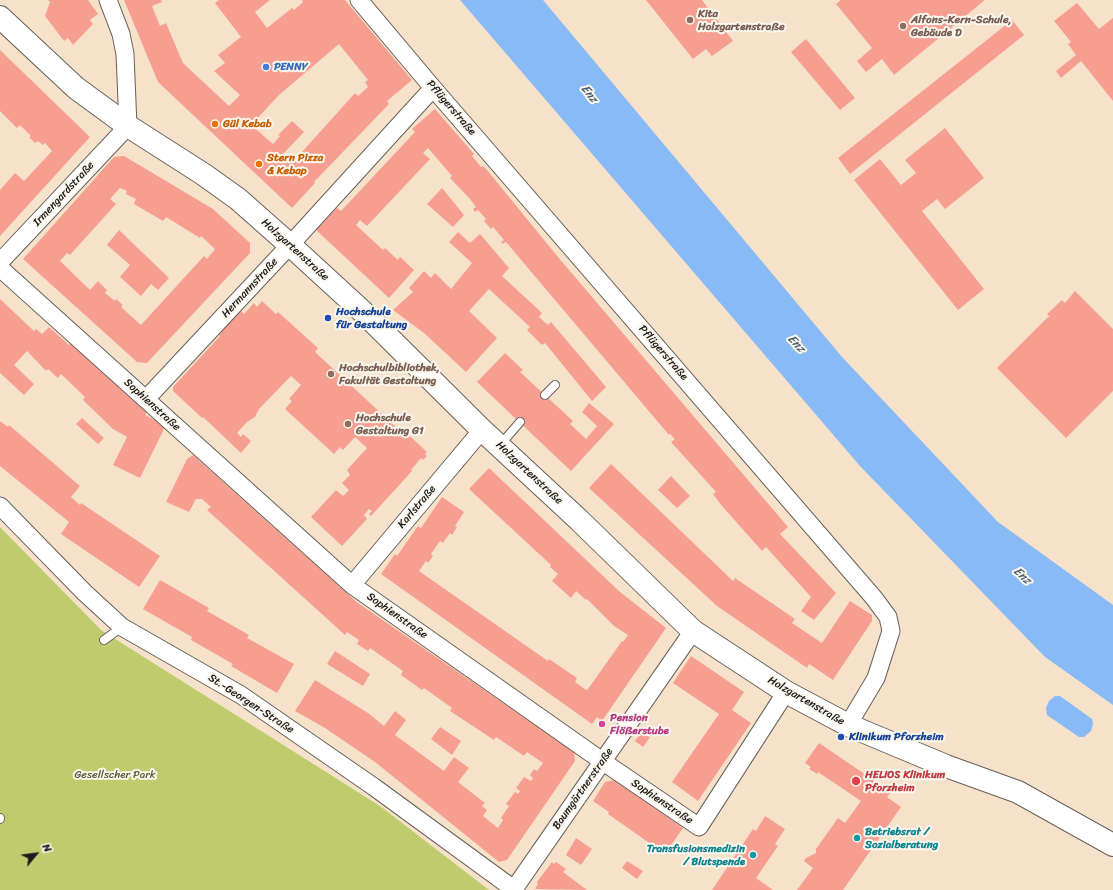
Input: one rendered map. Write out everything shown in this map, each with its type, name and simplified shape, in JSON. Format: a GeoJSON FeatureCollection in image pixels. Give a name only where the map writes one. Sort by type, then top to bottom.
{"type":"FeatureCollection","features":[{"type":"Feature","properties":{"kind":"main road","name":"Holzgartenstraße"},"geometry":{"type":"LineString","coordinates":[[0,17],[76,88],[128,126],[232,195],[290,245],[362,311],[482,430],[693,631],[786,692],[848,725],[946,766],[1018,792],[1113,845]]}},
{"type":"Feature","properties":{"kind":"street"},"geometry":{"type":"LineString","coordinates":[[108,0],[121,34],[125,54],[128,126]]}},
{"type":"Feature","properties":{"kind":"street","name":"Pflügerstraße"},"geometry":{"type":"LineString","coordinates":[[360,0],[433,88],[874,598],[888,617],[891,631],[876,678],[848,725]]}},
{"type":"Feature","properties":{"kind":"street","name":"Hermannstraße"},"geometry":{"type":"LineString","coordinates":[[146,399],[290,245],[433,88]]}},
{"type":"Feature","properties":{"kind":"street","name":"Irmengardstraße"},"geometry":{"type":"LineString","coordinates":[[0,262],[128,126]]}},
{"type":"Feature","properties":{"kind":"street","name":"Sophienstraße"},"geometry":{"type":"LineString","coordinates":[[0,268],[352,584],[602,761],[699,826],[786,692]]}},
{"type":"Feature","properties":{"kind":"street","name":"Karlstraße"},"geometry":{"type":"LineString","coordinates":[[352,584],[482,430]]}},
{"type":"Feature","properties":{"kind":"street","name":"St.-Georgen-Straße"},"geometry":{"type":"LineString","coordinates":[[0,506],[85,593],[122,627],[241,695],[374,787],[515,890]]}},
{"type":"Feature","properties":{"kind":"street","name":"Baumgärtnerstraße"},"geometry":{"type":"LineString","coordinates":[[515,890],[602,761],[693,631]]}},
{"type":"Feature","properties":{"kind":"lane"},"geometry":{"type":"LineString","coordinates":[[545,396],[555,385]]}},
{"type":"Feature","properties":{"kind":"lane"},"geometry":{"type":"LineString","coordinates":[[499,445],[520,422]]}},
{"type":"Feature","properties":{"kind":"lane"},"geometry":{"type":"LineString","coordinates":[[104,640],[122,627]]}},
{"type":"Feature","properties":{"kind":"green space","name":"Gesellscher Park"},"geometry":{"type":"Polygon","coordinates":[[[0,527],[101,630],[380,806],[489,890],[0,890],[0,527]]]}},
{"type":"Feature","properties":{"kind":"water","name":"Enz"},"geometry":{"type":"Polygon","coordinates":[[[460,0],[543,0],[842,357],[998,522],[1113,605],[1113,705],[1045,657],[860,466],[460,0]]]}},
{"type":"Feature","properties":{"kind":"water"},"geometry":{"type":"Polygon","coordinates":[[[1055,696],[1060,696],[1092,719],[1093,724],[1091,731],[1084,737],[1079,737],[1047,715],[1046,708],[1049,701],[1055,696]]]}},
{"type":"Feature","properties":{"kind":"building"},"geometry":{"type":"Polygon","coordinates":[[[48,0],[88,0],[98,14],[90,20],[93,24],[73,45],[68,38],[64,41],[45,16],[50,2],[48,0]]]}},
{"type":"Feature","properties":{"kind":"building"},"geometry":{"type":"Polygon","coordinates":[[[124,0],[161,0],[162,2],[152,6],[160,26],[166,23],[183,63],[229,106],[240,95],[214,71],[225,63],[218,55],[241,37],[215,3],[219,0],[270,0],[255,12],[267,28],[292,8],[294,10],[303,2],[302,0],[345,0],[412,80],[387,101],[389,104],[314,182],[315,183],[292,208],[158,82],[124,0]],[[339,44],[279,95],[251,125],[273,144],[280,136],[278,135],[292,121],[304,132],[283,154],[293,162],[355,93],[358,96],[368,87],[365,82],[368,80],[339,44]]]}},
{"type":"Feature","properties":{"kind":"building","name":"Kita Holzgartenstraße"},"geometry":{"type":"Polygon","coordinates":[[[646,0],[702,0],[733,41],[712,56],[706,49],[693,59],[646,0]]]}},
{"type":"Feature","properties":{"kind":"building","name":"Alfons-Kern-Schule, Gebäude D"},"geometry":{"type":"Polygon","coordinates":[[[841,0],[985,0],[894,75],[882,59],[866,72],[857,61],[872,48],[836,4],[841,0]]]}},
{"type":"Feature","properties":{"kind":"building"},"geometry":{"type":"Polygon","coordinates":[[[1077,3],[1099,29],[1113,18],[1113,101],[1081,61],[1061,78],[1056,71],[1076,55],[1068,44],[1071,42],[1054,21],[1077,3]]]}},
{"type":"Feature","properties":{"kind":"building"},"geometry":{"type":"Polygon","coordinates":[[[1012,20],[1024,35],[850,174],[838,158],[1012,20]]]}},
{"type":"Feature","properties":{"kind":"building"},"geometry":{"type":"Polygon","coordinates":[[[806,39],[855,98],[840,110],[791,52],[806,39]]]}},
{"type":"Feature","properties":{"kind":"building"},"geometry":{"type":"Polygon","coordinates":[[[0,50],[90,137],[0,236],[0,190],[15,173],[24,181],[52,151],[45,143],[43,145],[38,141],[35,143],[29,137],[31,136],[20,125],[17,128],[0,111],[0,50]]]}},
{"type":"Feature","properties":{"kind":"building"},"geometry":{"type":"Polygon","coordinates":[[[435,109],[474,154],[472,156],[481,167],[483,166],[487,170],[558,257],[788,527],[780,534],[836,593],[814,620],[801,611],[811,597],[766,547],[762,551],[722,506],[713,494],[716,492],[671,442],[675,439],[670,434],[669,435],[506,242],[502,244],[501,242],[504,240],[493,227],[491,229],[484,221],[486,219],[478,210],[475,212],[473,209],[476,207],[450,178],[452,176],[428,148],[423,153],[430,159],[367,226],[360,220],[356,225],[383,250],[385,248],[398,260],[400,257],[414,270],[389,298],[316,230],[337,208],[341,211],[415,132],[412,129],[435,109]]]}},
{"type":"Feature","properties":{"kind":"building"},"geometry":{"type":"Polygon","coordinates":[[[945,128],[984,178],[945,209],[937,199],[922,211],[984,289],[958,310],[854,180],[880,159],[901,185],[916,173],[905,160],[945,128]]]}},
{"type":"Feature","properties":{"kind":"building"},"geometry":{"type":"Polygon","coordinates":[[[124,156],[213,209],[250,243],[250,253],[147,363],[137,362],[23,259],[114,157],[124,156]],[[120,188],[110,199],[116,204],[70,255],[67,253],[60,261],[90,290],[98,281],[107,290],[105,293],[123,305],[121,307],[141,325],[204,256],[207,259],[215,249],[201,236],[200,238],[166,217],[163,221],[134,204],[136,199],[126,194],[127,191],[120,188]]]}},
{"type":"Feature","properties":{"kind":"building"},"geometry":{"type":"Polygon","coordinates":[[[442,188],[464,215],[453,227],[427,204],[442,188]]]}},
{"type":"Feature","properties":{"kind":"building"},"geometry":{"type":"Polygon","coordinates":[[[119,230],[169,278],[158,290],[151,284],[141,296],[120,277],[130,265],[107,245],[119,230]]]}},
{"type":"Feature","properties":{"kind":"building"},"geometry":{"type":"Polygon","coordinates":[[[458,232],[470,243],[480,234],[509,268],[502,276],[542,313],[539,317],[548,325],[551,322],[606,387],[592,401],[545,343],[542,345],[527,330],[530,327],[489,289],[469,311],[497,338],[466,372],[424,333],[393,310],[413,292],[409,288],[424,271],[431,278],[435,273],[451,289],[472,263],[449,242],[458,232]]]}},
{"type":"Feature","properties":{"kind":"building"},"geometry":{"type":"Polygon","coordinates":[[[1075,291],[1113,329],[1113,391],[1066,438],[997,368],[1048,317],[1050,317],[1047,314],[1062,300],[1065,303],[1075,291]]]}},
{"type":"Feature","properties":{"kind":"building"},"geometry":{"type":"Polygon","coordinates":[[[0,299],[34,331],[36,329],[42,334],[49,327],[69,345],[71,343],[147,412],[145,415],[166,425],[140,478],[113,465],[127,437],[113,429],[83,400],[85,397],[61,374],[58,378],[48,369],[46,371],[27,351],[14,365],[34,384],[24,395],[0,373],[0,299]]]}},
{"type":"Feature","properties":{"kind":"building","name":"Hochschule Gestaltung G1"},"geometry":{"type":"Polygon","coordinates":[[[262,301],[276,314],[278,312],[318,348],[315,352],[398,429],[400,427],[427,452],[425,454],[427,456],[423,460],[421,458],[411,470],[412,471],[371,516],[369,514],[372,511],[369,509],[364,515],[367,519],[342,546],[311,517],[336,490],[343,496],[349,490],[342,483],[350,475],[347,470],[367,448],[355,437],[343,450],[340,447],[334,454],[285,409],[292,401],[289,399],[301,385],[291,376],[259,409],[255,417],[247,422],[237,433],[241,437],[243,434],[251,441],[241,453],[173,391],[173,387],[220,336],[218,334],[240,310],[244,314],[254,303],[257,307],[262,301]]]}},
{"type":"Feature","properties":{"kind":"building"},"geometry":{"type":"Polygon","coordinates":[[[505,353],[523,370],[520,372],[573,421],[570,424],[586,439],[597,426],[582,412],[589,403],[614,424],[571,471],[477,382],[505,353]]]}},
{"type":"Feature","properties":{"kind":"building"},"geometry":{"type":"Polygon","coordinates":[[[82,418],[104,438],[98,444],[76,424],[82,418]]]}},
{"type":"Feature","properties":{"kind":"building"},"geometry":{"type":"Polygon","coordinates":[[[0,421],[8,427],[9,425],[80,486],[71,497],[80,505],[81,503],[160,556],[139,587],[61,534],[69,522],[0,466],[0,421]]]}},
{"type":"Feature","properties":{"kind":"building"},"geometry":{"type":"Polygon","coordinates":[[[193,455],[358,603],[574,752],[575,761],[507,860],[499,862],[375,762],[325,728],[295,711],[315,680],[368,713],[384,726],[395,711],[406,720],[395,735],[444,771],[454,757],[469,768],[458,782],[485,803],[482,806],[487,810],[483,816],[498,828],[503,820],[501,818],[509,806],[506,804],[515,792],[518,794],[520,791],[516,788],[524,777],[531,781],[533,778],[530,775],[534,769],[537,771],[543,763],[527,752],[524,756],[496,737],[494,740],[450,711],[452,708],[424,688],[422,690],[401,675],[403,671],[370,648],[368,651],[357,644],[359,640],[347,632],[345,635],[207,510],[211,507],[202,499],[196,499],[189,512],[166,502],[187,459],[193,455]]]}},
{"type":"Feature","properties":{"kind":"building"},"geometry":{"type":"Polygon","coordinates":[[[611,464],[733,581],[735,578],[795,619],[792,623],[822,643],[850,601],[872,615],[872,621],[833,680],[809,664],[807,668],[717,606],[589,488],[611,464]]]}},
{"type":"Feature","properties":{"kind":"building"},"geometry":{"type":"Polygon","coordinates":[[[489,468],[620,592],[666,628],[602,721],[597,717],[592,724],[381,574],[395,554],[397,556],[418,526],[421,528],[442,497],[464,512],[455,526],[457,527],[452,535],[450,533],[443,543],[440,541],[431,554],[433,556],[428,563],[426,561],[419,571],[548,661],[549,659],[577,678],[575,682],[586,690],[588,689],[622,641],[623,642],[628,635],[614,626],[587,599],[586,600],[576,591],[571,598],[552,581],[558,574],[550,567],[551,565],[469,489],[489,468]]]}},
{"type":"Feature","properties":{"kind":"building"},"geometry":{"type":"Polygon","coordinates":[[[671,476],[690,496],[677,508],[658,490],[671,476]]]}},
{"type":"Feature","properties":{"kind":"building"},"geometry":{"type":"Polygon","coordinates":[[[160,580],[209,608],[207,611],[249,635],[247,638],[294,664],[277,693],[231,666],[233,664],[191,640],[192,637],[143,609],[160,580]]]}},
{"type":"Feature","properties":{"kind":"building"},"geometry":{"type":"Polygon","coordinates":[[[335,651],[370,674],[363,686],[327,664],[335,651]]]}},
{"type":"Feature","properties":{"kind":"building"},"geometry":{"type":"Polygon","coordinates":[[[691,656],[744,692],[732,710],[751,723],[698,801],[672,782],[719,714],[673,683],[691,656]]]}},
{"type":"Feature","properties":{"kind":"building"},"geometry":{"type":"Polygon","coordinates":[[[440,727],[461,741],[452,755],[431,739],[440,727]]]}},
{"type":"Feature","properties":{"kind":"building"},"geometry":{"type":"Polygon","coordinates":[[[642,731],[650,737],[643,747],[635,741],[642,731]]]}},
{"type":"Feature","properties":{"kind":"building"},"geometry":{"type":"Polygon","coordinates":[[[819,743],[891,792],[887,797],[901,807],[843,890],[797,890],[813,868],[804,861],[806,858],[816,853],[816,849],[838,818],[845,823],[861,801],[818,772],[817,774],[809,769],[811,767],[805,763],[819,743]]]}},
{"type":"Feature","properties":{"kind":"building"},"geometry":{"type":"Polygon","coordinates":[[[615,780],[683,828],[665,854],[608,814],[609,812],[593,801],[605,782],[615,780]]]}},
{"type":"Feature","properties":{"kind":"building","name":"Transfusionsmedizin / Blutspende"},"geometry":{"type":"Polygon","coordinates":[[[765,816],[785,829],[775,844],[778,846],[756,878],[773,890],[712,890],[753,829],[756,831],[765,816]]]}},
{"type":"Feature","properties":{"kind":"building"},"geometry":{"type":"Polygon","coordinates":[[[576,838],[592,849],[581,865],[566,855],[576,838]]]}},
{"type":"Feature","properties":{"kind":"building"},"geometry":{"type":"Polygon","coordinates":[[[627,861],[643,871],[637,879],[622,868],[627,861]]]}},
{"type":"Feature","properties":{"kind":"building"},"geometry":{"type":"Polygon","coordinates":[[[552,862],[554,864],[556,862],[566,869],[563,872],[587,890],[535,889],[538,884],[537,882],[552,862]]]}},
{"type":"Feature","properties":{"kind":"place","name":"Kita Holzgartenstraße"},"geometry":{"type":"Point","coordinates":[690,20]}},
{"type":"Feature","properties":{"kind":"place","name":"Alfons-Kern-Schule, Gebäude D"},"geometry":{"type":"Point","coordinates":[903,26]}},
{"type":"Feature","properties":{"kind":"place","name":"PENNY"},"geometry":{"type":"Point","coordinates":[266,67]}},
{"type":"Feature","properties":{"kind":"place","name":"Gül Kebab"},"geometry":{"type":"Point","coordinates":[215,124]}},
{"type":"Feature","properties":{"kind":"place","name":"Stern Pizza & Kebap"},"geometry":{"type":"Point","coordinates":[259,164]}},
{"type":"Feature","properties":{"kind":"place","name":"Hochschule für Gestaltung"},"geometry":{"type":"Point","coordinates":[328,318]}},
{"type":"Feature","properties":{"kind":"place","name":"Hochschulbibliothek, Fakultät Gestaltung"},"geometry":{"type":"Point","coordinates":[331,374]}},
{"type":"Feature","properties":{"kind":"place","name":"Hochschule Gestaltung G1"},"geometry":{"type":"Point","coordinates":[348,424]}},
{"type":"Feature","properties":{"kind":"place","name":"Pension Flößerstube"},"geometry":{"type":"Point","coordinates":[602,724]}},
{"type":"Feature","properties":{"kind":"place","name":"Klinikum Pforzheim"},"geometry":{"type":"Point","coordinates":[841,737]}},
{"type":"Feature","properties":{"kind":"place","name":"HELIOS Klinikum Pforzheim"},"geometry":{"type":"Point","coordinates":[856,781]}},
{"type":"Feature","properties":{"kind":"place","name":"Betriebsrat / Sozialberatung"},"geometry":{"type":"Point","coordinates":[857,838]}},
{"type":"Feature","properties":{"kind":"place","name":"Transfusionsmedizin / Blutspende"},"geometry":{"type":"Point","coordinates":[753,855]}}]}
